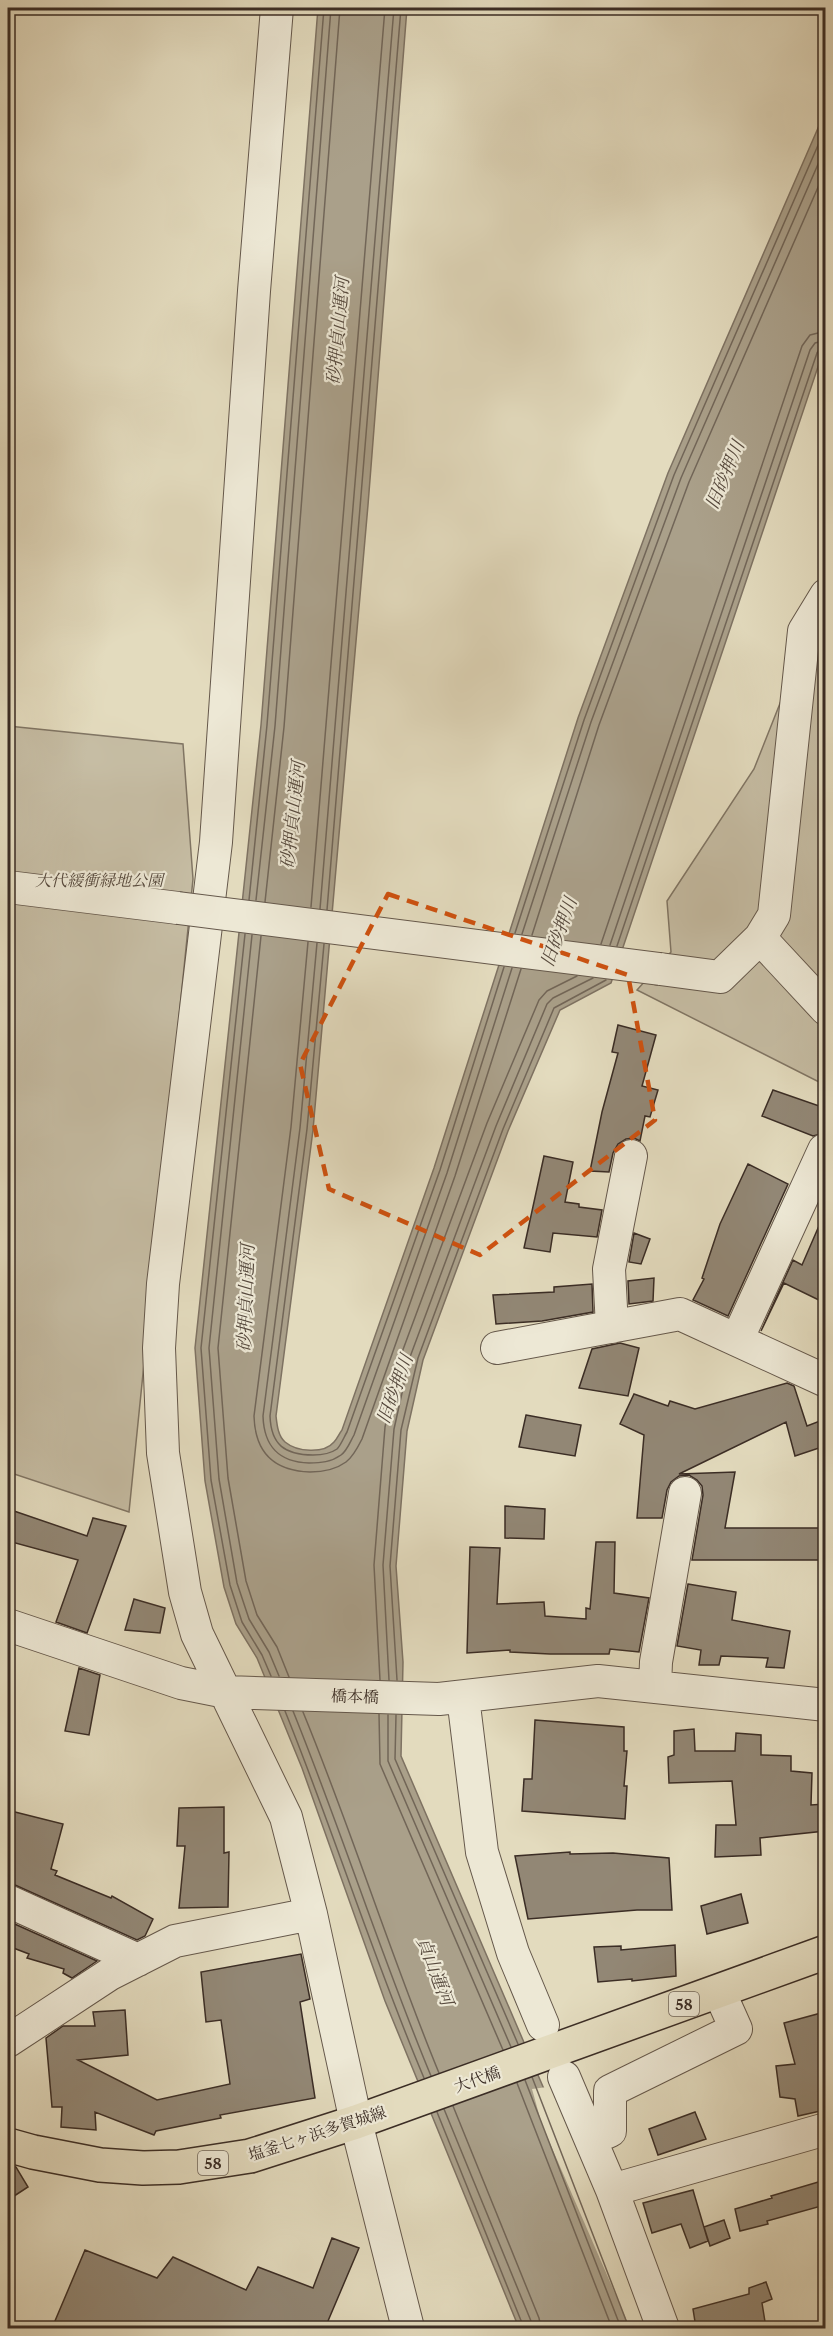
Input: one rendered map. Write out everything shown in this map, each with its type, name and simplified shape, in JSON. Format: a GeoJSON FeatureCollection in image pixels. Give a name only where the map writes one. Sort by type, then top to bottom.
{"type":"FeatureCollection","features":[{"type":"Feature","properties":{"kind":"main road","name":"58"},"geometry":{"type":"LineString","coordinates":[[550,2053],[825,1952]]}},
{"type":"Feature","properties":{"kind":"main road","name":"大代橋"},"geometry":{"type":"LineString","coordinates":[[412,2102],[550,2053]]}},
{"type":"Feature","properties":{"kind":"main road","name":"塩釜七ヶ浜多賀城線"},"geometry":{"type":"LineString","coordinates":[[8,2145],[100,2165],[143,2168],[179,2167],[250,2156],[412,2102]]}},
{"type":"Feature","properties":{"kind":"street"},"geometry":{"type":"LineString","coordinates":[[277,8],[254,291],[216,842],[163,1284],[159,1348],[163,1453],[185,1592],[197,1634],[286,1817],[311,1914],[356,2122],[408,2328]]}},
{"type":"Feature","properties":{"kind":"street"},"geometry":{"type":"LineString","coordinates":[[8,886],[720,977],[760,938],[774,915],[804,631],[825,595]]}},
{"type":"Feature","properties":{"kind":"street"},"geometry":{"type":"LineString","coordinates":[[760,938],[825,1009]]}},
{"type":"Feature","properties":{"kind":"street"},"geometry":{"type":"LineString","coordinates":[[737,1341],[824,1150]]}},
{"type":"Feature","properties":{"kind":"street"},"geometry":{"type":"LineString","coordinates":[[612,1327],[609,1269],[631,1156]]}},
{"type":"Feature","properties":{"kind":"street"},"geometry":{"type":"LineString","coordinates":[[497,1348],[680,1314],[825,1381]]}},
{"type":"Feature","properties":{"kind":"street"},"geometry":{"type":"LineString","coordinates":[[655,1687],[656,1662],[685,1493]]}},
{"type":"Feature","properties":{"kind":"street","name":"橋本橋"},"geometry":{"type":"LineString","coordinates":[[8,1626],[181,1683],[226,1692],[451,1698],[598,1681],[825,1705]]}},
{"type":"Feature","properties":{"kind":"street"},"geometry":{"type":"LineString","coordinates":[[451,1698],[482,1852],[513,1953],[550,2053],[592,2139],[663,2328]]}},
{"type":"Feature","properties":{"kind":"street"},"geometry":{"type":"LineString","coordinates":[[8,1901],[138,1960]]}},
{"type":"Feature","properties":{"kind":"street"},"geometry":{"type":"LineString","coordinates":[[8,2040],[110,1974],[175,1941],[311,1914]]}},
{"type":"Feature","properties":{"kind":"street"},"geometry":{"type":"LineString","coordinates":[[592,2139],[610,2131],[610,2091],[736,2029],[719,1991]]}},
{"type":"Feature","properties":{"kind":"street"},"geometry":{"type":"LineString","coordinates":[[612,2190],[825,2129]]}},
{"type":"Feature","properties":{"kind":"highlighted area"},"geometry":{"type":"Polygon","coordinates":[[[388,894],[628,975],[655,1120],[480,1255],[329,1189],[300,1064],[388,894]]]}},
{"type":"Feature","properties":{"kind":"green space"},"geometry":{"type":"Polygon","coordinates":[[[825,590],[825,1085],[637,990],[671,952],[667,901],[754,769],[825,590]]]}},
{"type":"Feature","properties":{"kind":"green space","name":"大代緩衝緑地公園"},"geometry":{"type":"Polygon","coordinates":[[[8,726],[183,744],[193,879],[129,1512],[8,1472],[8,726]]]}},
{"type":"Feature","properties":{"kind":"water"},"geometry":{"type":"Polygon","coordinates":[[[318,8],[407,8],[368,505],[313,1130],[276,1416],[278,1430],[283,1440],[303,1450],[317,1450],[330,1446],[342,1430],[434,1168],[578,718],[668,473],[825,112],[825,346],[611,983],[560,1010],[508,1131],[423,1360],[407,1431],[396,1566],[403,1662],[401,1756],[553,2110],[636,2328],[519,2328],[385,2001],[302,1768],[257,1658],[236,1624],[224,1587],[205,1481],[195,1348],[261,725],[318,8]]]}},
{"type":"Feature","properties":{"kind":"pier"},"geometry":{"type":"Polygon","coordinates":[[[547,2087],[639,2328],[630,2328],[542,2125],[532,2089],[547,2087]]]}},
{"type":"Feature","properties":{"kind":"building"},"geometry":{"type":"Polygon","coordinates":[[[618,1025],[656,1035],[642,1086],[658,1090],[650,1117],[645,1116],[640,1141],[634,1138],[626,1139],[618,1144],[613,1153],[609,1172],[590,1171],[602,1112],[618,1053],[612,1052],[618,1025]]]}},
{"type":"Feature","properties":{"kind":"building"},"geometry":{"type":"Polygon","coordinates":[[[773,1090],[825,1108],[825,1133],[813,1136],[762,1116],[773,1090]]]}},
{"type":"Feature","properties":{"kind":"building"},"geometry":{"type":"Polygon","coordinates":[[[544,1156],[573,1162],[565,1202],[579,1204],[579,1207],[602,1210],[597,1237],[553,1233],[550,1252],[524,1248],[544,1156]]]}},
{"type":"Feature","properties":{"kind":"building"},"geometry":{"type":"Polygon","coordinates":[[[748,1164],[788,1184],[728,1316],[693,1300],[704,1279],[702,1278],[720,1224],[748,1164]]]}},
{"type":"Feature","properties":{"kind":"building"},"geometry":{"type":"Polygon","coordinates":[[[825,1212],[825,1303],[784,1283],[761,1331],[793,1260],[802,1265],[825,1212]]]}},
{"type":"Feature","properties":{"kind":"building"},"geometry":{"type":"Polygon","coordinates":[[[634,1233],[650,1239],[641,1264],[629,1262],[634,1233]]]}},
{"type":"Feature","properties":{"kind":"building"},"geometry":{"type":"Polygon","coordinates":[[[654,1278],[653,1301],[629,1304],[628,1281],[654,1278]]]}},
{"type":"Feature","properties":{"kind":"building"},"geometry":{"type":"Polygon","coordinates":[[[592,1284],[593,1312],[542,1321],[496,1324],[493,1295],[554,1292],[554,1287],[592,1284]]]}},
{"type":"Feature","properties":{"kind":"building"},"geometry":{"type":"Polygon","coordinates":[[[620,1343],[639,1348],[628,1396],[579,1388],[592,1349],[620,1343]]]}},
{"type":"Feature","properties":{"kind":"building"},"geometry":{"type":"Polygon","coordinates":[[[787,1383],[794,1386],[807,1426],[825,1419],[825,1446],[795,1456],[786,1422],[679,1474],[735,1472],[725,1528],[825,1528],[825,1560],[692,1560],[703,1495],[702,1486],[689,1475],[679,1476],[671,1482],[667,1490],[662,1518],[637,1518],[644,1435],[620,1424],[634,1394],[668,1406],[670,1401],[695,1409],[787,1383]]]}},
{"type":"Feature","properties":{"kind":"building"},"geometry":{"type":"Polygon","coordinates":[[[526,1415],[581,1425],[575,1456],[519,1447],[526,1415]]]}},
{"type":"Feature","properties":{"kind":"building"},"geometry":{"type":"Polygon","coordinates":[[[505,1506],[545,1509],[544,1539],[505,1538],[505,1506]]]}},
{"type":"Feature","properties":{"kind":"building"},"geometry":{"type":"Polygon","coordinates":[[[14,1511],[87,1536],[93,1518],[126,1526],[87,1633],[56,1622],[78,1560],[8,1541],[8,1530],[14,1511]]]}},
{"type":"Feature","properties":{"kind":"building"},"geometry":{"type":"Polygon","coordinates":[[[596,1542],[615,1542],[614,1593],[649,1598],[639,1652],[610,1649],[609,1654],[550,1654],[510,1652],[510,1650],[467,1653],[470,1547],[500,1548],[497,1604],[544,1602],[545,1616],[586,1619],[586,1608],[590,1609],[596,1542]]]}},
{"type":"Feature","properties":{"kind":"building"},"geometry":{"type":"Polygon","coordinates":[[[688,1584],[736,1592],[732,1620],[790,1631],[784,1668],[766,1667],[768,1658],[721,1656],[719,1665],[699,1665],[701,1650],[677,1646],[688,1584]]]}},
{"type":"Feature","properties":{"kind":"building"},"geometry":{"type":"Polygon","coordinates":[[[134,1599],[165,1608],[160,1633],[125,1630],[134,1599]]]}},
{"type":"Feature","properties":{"kind":"building"},"geometry":{"type":"Polygon","coordinates":[[[79,1668],[100,1675],[89,1735],[65,1731],[79,1668]]]}},
{"type":"Feature","properties":{"kind":"building"},"geometry":{"type":"Polygon","coordinates":[[[535,1720],[624,1727],[624,1751],[627,1751],[624,1786],[627,1786],[625,1819],[522,1811],[524,1779],[532,1779],[535,1720]]]}},
{"type":"Feature","properties":{"kind":"building"},"geometry":{"type":"Polygon","coordinates":[[[694,1729],[695,1751],[735,1751],[736,1733],[761,1735],[761,1755],[791,1756],[791,1771],[812,1773],[811,1805],[825,1804],[825,1831],[760,1838],[761,1855],[715,1857],[716,1825],[736,1825],[732,1781],[669,1783],[668,1757],[674,1755],[674,1731],[694,1729]]]}},
{"type":"Feature","properties":{"kind":"building"},"geometry":{"type":"Polygon","coordinates":[[[224,1807],[224,1853],[229,1852],[228,1907],[179,1908],[185,1846],[177,1846],[179,1808],[224,1807]]]}},
{"type":"Feature","properties":{"kind":"building"},"geometry":{"type":"Polygon","coordinates":[[[11,1811],[63,1824],[51,1869],[57,1871],[55,1875],[111,1898],[112,1896],[153,1919],[145,1936],[137,1940],[8,1883],[8,1828],[11,1811]]]}},
{"type":"Feature","properties":{"kind":"building"},"geometry":{"type":"Polygon","coordinates":[[[570,1852],[570,1854],[613,1853],[669,1858],[672,1910],[637,1910],[528,1919],[515,1856],[570,1852]]]}},
{"type":"Feature","properties":{"kind":"building"},"geometry":{"type":"Polygon","coordinates":[[[741,1894],[748,1923],[707,1934],[701,1906],[741,1894]]]}},
{"type":"Feature","properties":{"kind":"building"},"geometry":{"type":"Polygon","coordinates":[[[8,1921],[97,1961],[72,1978],[63,1973],[64,1969],[27,1958],[29,1954],[8,1946],[8,1921]]]}},
{"type":"Feature","properties":{"kind":"building"},"geometry":{"type":"Polygon","coordinates":[[[675,1945],[676,1976],[598,1982],[594,1947],[621,1946],[621,1950],[675,1945]]]}},
{"type":"Feature","properties":{"kind":"building"},"geometry":{"type":"Polygon","coordinates":[[[301,1954],[310,1999],[300,2002],[315,2098],[220,2115],[221,2118],[156,2131],[154,2135],[95,2112],[96,2130],[61,2127],[62,2107],[52,2107],[46,2038],[63,2026],[95,2026],[93,2012],[125,2010],[128,2055],[78,2060],[157,2100],[230,2084],[221,2020],[206,2022],[201,1972],[301,1954]]]}},
{"type":"Feature","properties":{"kind":"building"},"geometry":{"type":"Polygon","coordinates":[[[821,2013],[825,2028],[825,2110],[798,2116],[795,2099],[780,2097],[776,2066],[795,2064],[784,2023],[821,2013]]]}},
{"type":"Feature","properties":{"kind":"building"},"geometry":{"type":"Polygon","coordinates":[[[695,2112],[706,2139],[658,2155],[649,2129],[695,2112]]]}},
{"type":"Feature","properties":{"kind":"building"},"geometry":{"type":"Polygon","coordinates":[[[8,2164],[16,2167],[28,2187],[8,2200],[8,2164]]]}},
{"type":"Feature","properties":{"kind":"building"},"geometry":{"type":"Polygon","coordinates":[[[825,2180],[825,2205],[740,2231],[735,2209],[825,2180]]]}},
{"type":"Feature","properties":{"kind":"building"},"geometry":{"type":"Polygon","coordinates":[[[693,2190],[708,2241],[690,2248],[681,2224],[652,2233],[643,2203],[693,2190]]]}},
{"type":"Feature","properties":{"kind":"building"},"geometry":{"type":"Polygon","coordinates":[[[724,2220],[730,2238],[710,2246],[704,2227],[724,2220]]]}},
{"type":"Feature","properties":{"kind":"building"},"geometry":{"type":"Polygon","coordinates":[[[332,2238],[359,2248],[325,2328],[52,2328],[85,2250],[157,2278],[173,2257],[246,2290],[258,2267],[313,2288],[332,2238]]]}},
{"type":"Feature","properties":{"kind":"building"},"geometry":{"type":"Polygon","coordinates":[[[766,2282],[772,2299],[762,2303],[766,2328],[696,2328],[693,2309],[749,2294],[749,2288],[766,2282]]]}},
{"type":"Feature","properties":{"kind":"water label","name":"砂押貞山運河"},"geometry":{"type":"Point","coordinates":[338,331]}},
{"type":"Feature","properties":{"kind":"water label","name":"旧砂押川"},"geometry":{"type":"Point","coordinates":[725,475]}},
{"type":"Feature","properties":{"kind":"water label","name":"砂押貞山運河"},"geometry":{"type":"Point","coordinates":[293,815]}},
{"type":"Feature","properties":{"kind":"water label","name":"旧砂押川"},"geometry":{"type":"Point","coordinates":[559,932]}},
{"type":"Feature","properties":{"kind":"water label","name":"砂押貞山運河"},"geometry":{"type":"Point","coordinates":[246,1298]}},
{"type":"Feature","properties":{"kind":"water label","name":"旧砂押川"},"geometry":{"type":"Point","coordinates":[395,1389]}},
{"type":"Feature","properties":{"kind":"water label","name":"貞山運河"},"geometry":{"type":"Point","coordinates":[435,1971]}}]}
